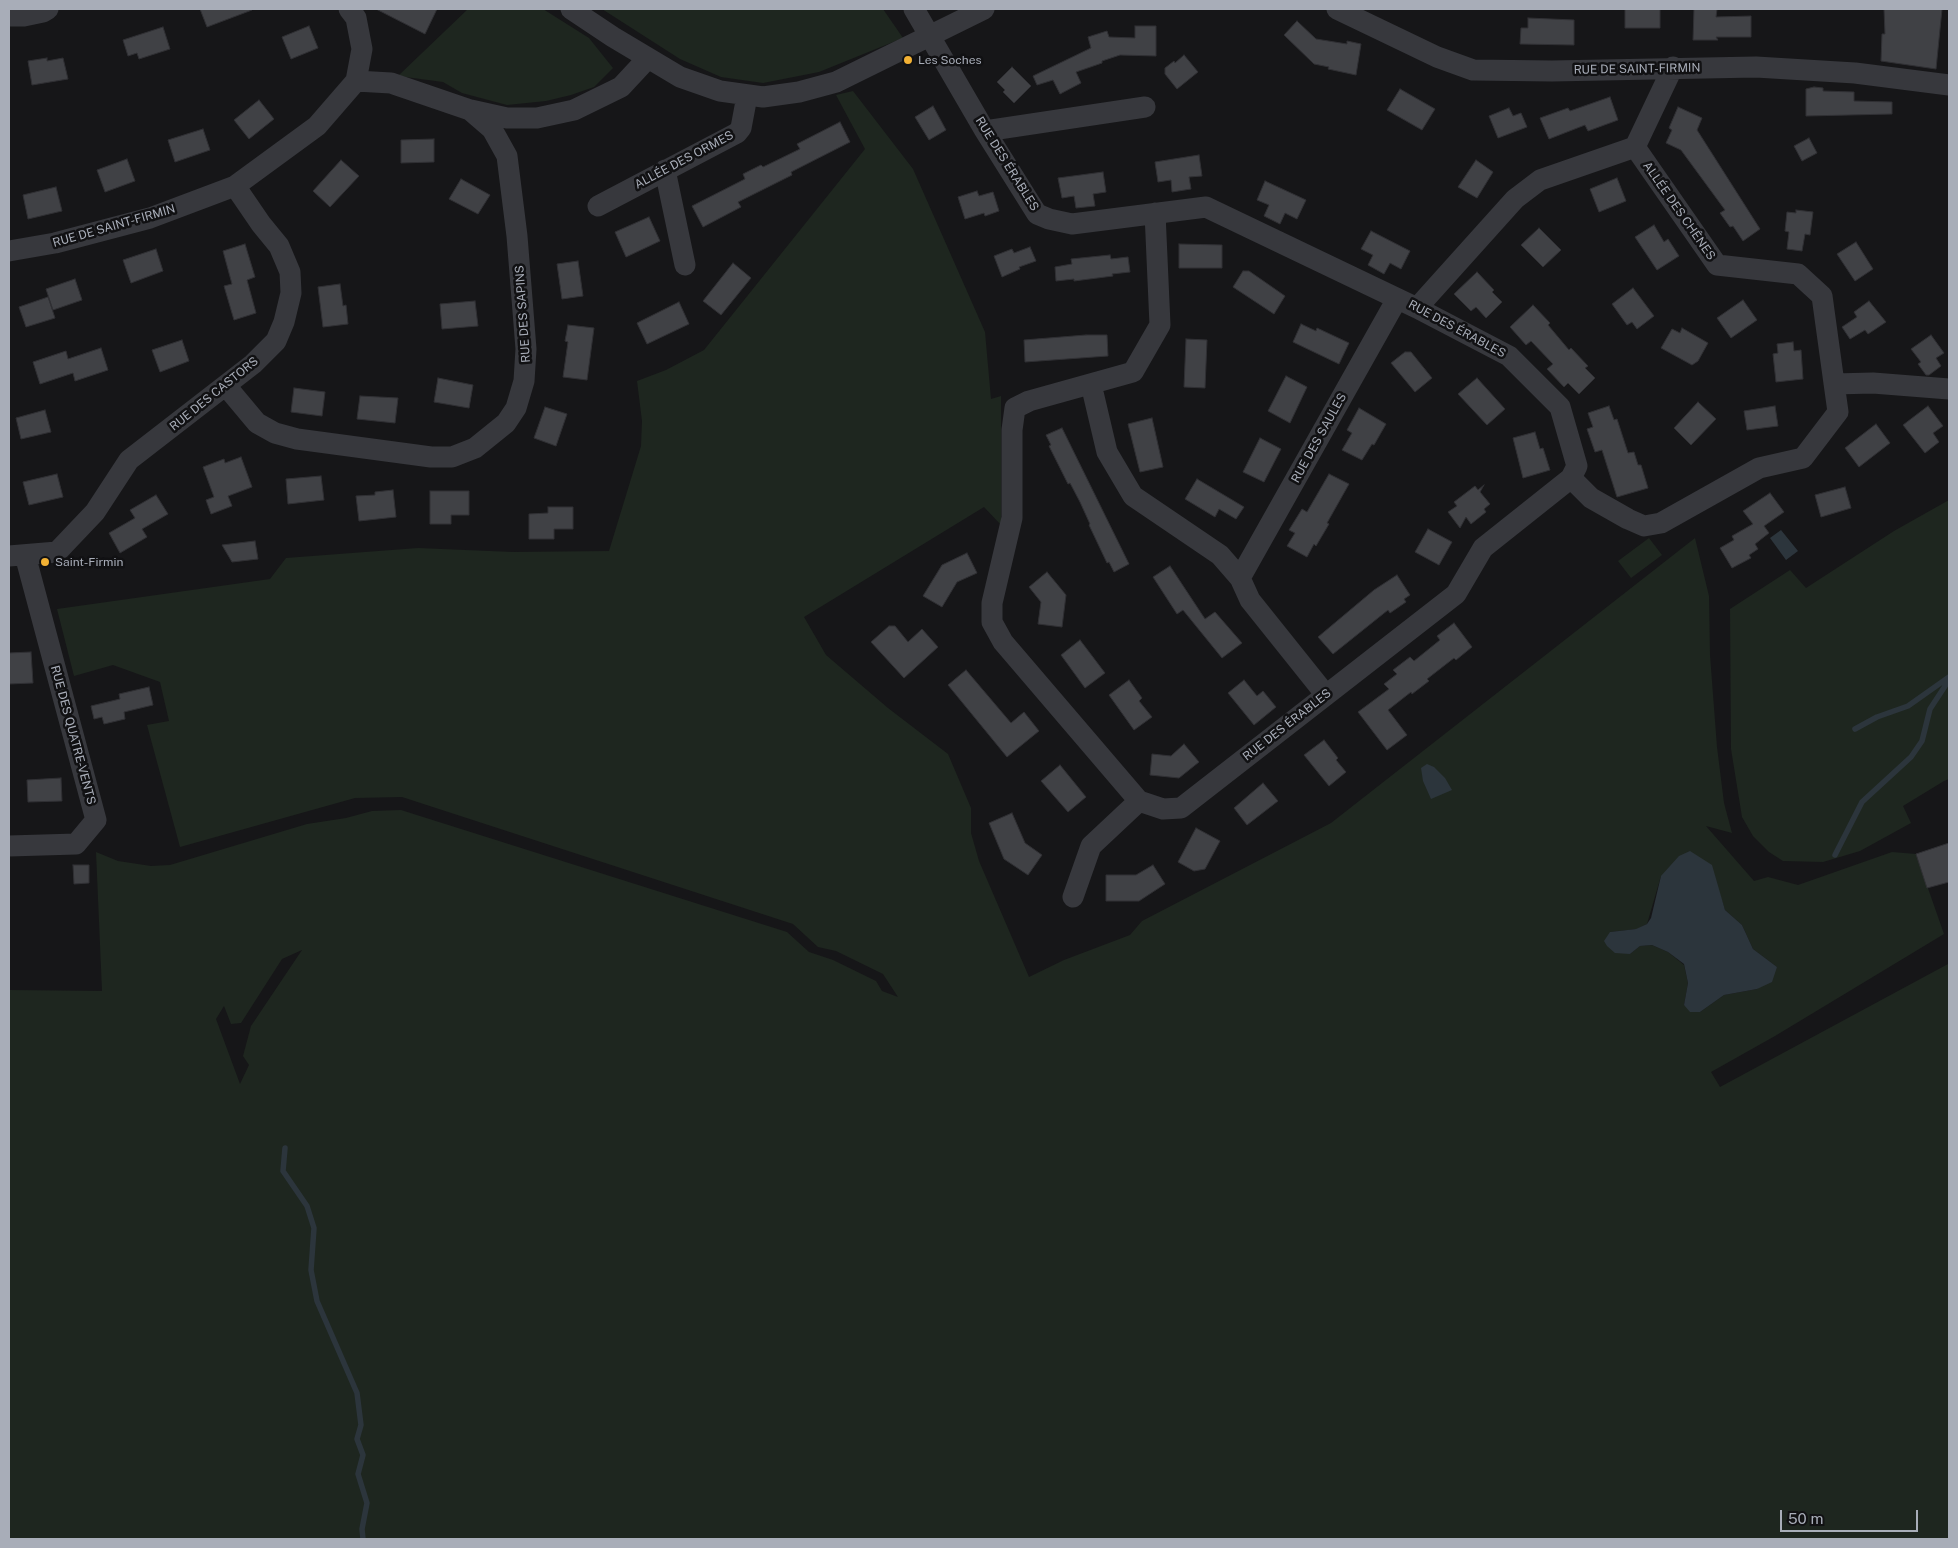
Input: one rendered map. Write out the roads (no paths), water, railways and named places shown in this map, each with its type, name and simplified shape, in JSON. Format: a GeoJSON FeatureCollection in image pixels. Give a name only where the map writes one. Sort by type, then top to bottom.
{"type":"FeatureCollection","features":[{"type":"Feature","properties":{"kind":"street"},"geometry":{"type":"LineString","coordinates":[[9,16],[24,16],[48,9]]}},
{"type":"Feature","properties":{"kind":"street"},"geometry":{"type":"LineString","coordinates":[[349,9],[356,18],[362,49],[356,81]]}},
{"type":"Feature","properties":{"kind":"street"},"geometry":{"type":"LineString","coordinates":[[571,9],[680,77],[720,91],[763,97],[799,92],[836,82],[984,9]]}},
{"type":"Feature","properties":{"kind":"street","name":"RUE DES ÉRABLES"},"geometry":{"type":"LineString","coordinates":[[914,9],[985,131],[1037,214],[1049,219],[1072,224],[1155,213],[1206,207],[1417,308],[1509,356],[1560,407],[1577,466],[1571,478],[1483,548],[1456,594],[1181,808],[1163,809],[1139,800],[1003,642],[992,622],[992,603],[1012,518],[1012,430],[1015,408],[1029,401],[1133,372],[1160,325],[1155,213]]}},
{"type":"Feature","properties":{"kind":"street","name":"RUE DE SAINT-FIRMIN"},"geometry":{"type":"LineString","coordinates":[[1337,9],[1437,58],[1473,70],[1552,71],[1673,67],[1756,67],[1855,72],[1949,85]]}},
{"type":"Feature","properties":{"kind":"street"},"geometry":{"type":"LineString","coordinates":[[470,110],[507,118],[537,118],[574,110],[621,87],[648,58]]}},
{"type":"Feature","properties":{"kind":"street"},"geometry":{"type":"LineString","coordinates":[[1417,308],[1515,199],[1540,180],[1635,147],[1673,67]]}},
{"type":"Feature","properties":{"kind":"street","name":"RUE DES SAPINS"},"geometry":{"type":"LineString","coordinates":[[226,386],[257,423],[275,433],[297,439],[431,457],[452,457],[475,448],[506,423],[516,408],[526,368],[517,236],[507,156],[492,129],[470,110],[391,83],[356,81]]}},
{"type":"Feature","properties":{"kind":"street","name":"RUE DE SAINT-FIRMIN"},"geometry":{"type":"LineString","coordinates":[[9,251],[55,243],[150,218],[235,186],[317,126],[356,81]]}},
{"type":"Feature","properties":{"kind":"street","name":"ALLÉE DES ORMES"},"geometry":{"type":"LineString","coordinates":[[598,206],[737,133],[741,128],[747,96]]}},
{"type":"Feature","properties":{"kind":"street"},"geometry":{"type":"LineString","coordinates":[[985,131],[1145,107]]}},
{"type":"Feature","properties":{"kind":"street","name":"ALLÉE DES CHÊNES"},"geometry":{"type":"LineString","coordinates":[[1571,478],[1590,498],[1628,519],[1644,526],[1661,523],[1758,468],[1803,458],[1838,412],[1822,296],[1798,274],[1717,265],[1635,147]]}},
{"type":"Feature","properties":{"kind":"street"},"geometry":{"type":"LineString","coordinates":[[665,170],[685,265]]}},
{"type":"Feature","properties":{"kind":"street","name":"RUE DES CASTORS"},"geometry":{"type":"LineString","coordinates":[[17,555],[57,552],[95,512],[130,460],[253,364],[276,341],[284,322],[291,293],[290,272],[279,246],[261,224],[235,186]]}},
{"type":"Feature","properties":{"kind":"street","name":"RUE DES SAULES"},"geometry":{"type":"LineString","coordinates":[[1240,578],[1397,299]]}},
{"type":"Feature","properties":{"kind":"street"},"geometry":{"type":"LineString","coordinates":[[1834,384],[1873,383],[1949,389]]}},
{"type":"Feature","properties":{"kind":"street"},"geometry":{"type":"LineString","coordinates":[[1091,384],[1107,452],[1133,496],[1220,555],[1240,578],[1250,600],[1326,695]]}},
{"type":"Feature","properties":{"kind":"street","name":"RUE DES QUATRE-VENTS"},"geometry":{"type":"LineString","coordinates":[[9,846],[76,844],[96,820],[17,555]]}},
{"type":"Feature","properties":{"kind":"street"},"geometry":{"type":"LineString","coordinates":[[1073,897],[1091,846],[1139,800]]}},
{"type":"Feature","properties":{"kind":"waterway"},"geometry":{"type":"LineString","coordinates":[[1855,729],[1877,717],[1908,706],[1949,677]]}},
{"type":"Feature","properties":{"kind":"waterway"},"geometry":{"type":"LineString","coordinates":[[1835,855],[1862,802],[1911,757],[1922,741],[1930,709],[1949,680]]}},
{"type":"Feature","properties":{"kind":"waterway"},"geometry":{"type":"LineString","coordinates":[[285,1148],[283,1171],[307,1206],[314,1228],[311,1270],[317,1301],[357,1393],[361,1425],[357,1439],[363,1455],[358,1474],[367,1503],[362,1529],[363,1539]]}},
{"type":"Feature","properties":{"kind":"place","name":"Les Soches"},"geometry":{"type":"Point","coordinates":[908,60]}},
{"type":"Feature","properties":{"kind":"place","name":"Saint-Firmin"},"geometry":{"type":"Point","coordinates":[45,562]}}]}
